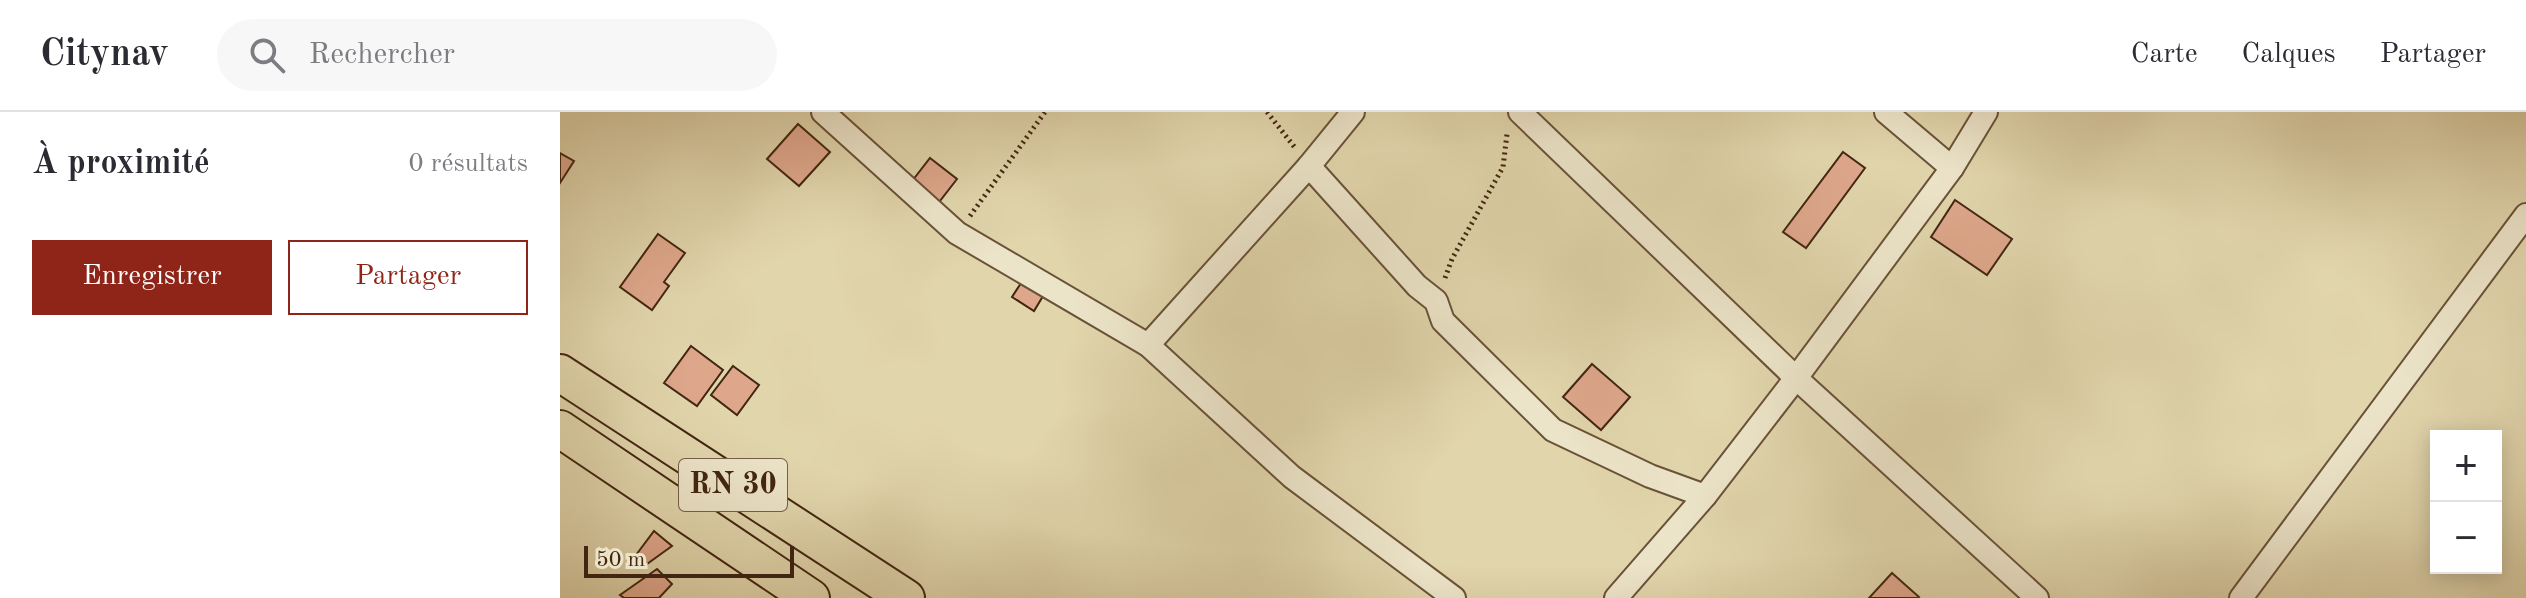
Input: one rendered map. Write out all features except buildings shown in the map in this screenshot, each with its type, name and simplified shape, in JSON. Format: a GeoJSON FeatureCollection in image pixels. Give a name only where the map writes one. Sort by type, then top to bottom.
{"type":"FeatureCollection","features":[{"type":"Feature","properties":{"kind":"main road","name":"RN 30"},"geometry":{"type":"LineString","coordinates":[[560,373],[906,598]]}},
{"type":"Feature","properties":{"kind":"main road","name":"RN 30"},"geometry":{"type":"LineString","coordinates":[[560,429],[811,598]]}},
{"type":"Feature","properties":{"kind":"street"},"geometry":{"type":"LineString","coordinates":[[823,112],[957,233],[1148,345],[1292,477],[1454,598]]}},
{"type":"Feature","properties":{"kind":"street"},"geometry":{"type":"LineString","coordinates":[[1148,345],[1309,166],[1353,112]]}},
{"type":"Feature","properties":{"kind":"street"},"geometry":{"type":"LineString","coordinates":[[1886,112],[1952,168]]}},
{"type":"Feature","properties":{"kind":"street"},"geometry":{"type":"LineString","coordinates":[[1616,598],[1705,496],[1796,378],[1952,168],[1986,112]]}},
{"type":"Feature","properties":{"kind":"street"},"geometry":{"type":"LineString","coordinates":[[1511,117],[2037,598]]}},
{"type":"Feature","properties":{"kind":"street"},"geometry":{"type":"LineString","coordinates":[[1309,166],[1417,286],[1436,301],[1443,321],[1553,430],[1650,476],[1705,496]]}},
{"type":"Feature","properties":{"kind":"street"},"geometry":{"type":"LineString","coordinates":[[2241,598],[2526,215]]}},
{"type":"Feature","properties":{"kind":"path"},"geometry":{"type":"LineString","coordinates":[[957,233],[1045,112]]}},
{"type":"Feature","properties":{"kind":"path"},"geometry":{"type":"LineString","coordinates":[[1267,112],[1309,166]]}},
{"type":"Feature","properties":{"kind":"path"},"geometry":{"type":"LineString","coordinates":[[1436,301],[1452,259],[1503,167],[1511,117]]}}]}
